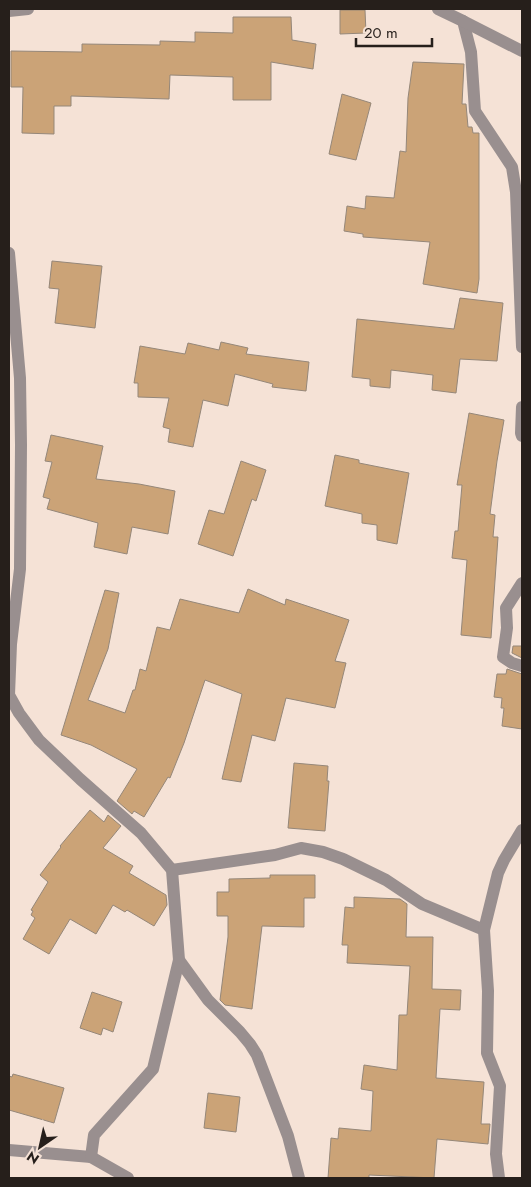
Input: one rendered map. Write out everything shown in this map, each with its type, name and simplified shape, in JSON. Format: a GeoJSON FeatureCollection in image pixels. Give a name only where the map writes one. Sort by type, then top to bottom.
{"type":"FeatureCollection","features":[{"type":"Feature","properties":{"kind":"street"},"geometry":{"type":"LineString","coordinates":[[9,11],[24,9]]}},
{"type":"Feature","properties":{"kind":"street"},"geometry":{"type":"LineString","coordinates":[[438,9],[522,51]]}},
{"type":"Feature","properties":{"kind":"street"},"geometry":{"type":"LineString","coordinates":[[463,21],[471,52],[475,111],[512,167],[516,192],[522,347]]}},
{"type":"Feature","properties":{"kind":"street"},"geometry":{"type":"LineString","coordinates":[[9,253],[11,317],[20,378],[21,445],[20,569],[9,695],[18,713],[39,740],[141,833],[172,870],[178,960],[153,1068],[94,1135],[91,1157]]}},
{"type":"Feature","properties":{"kind":"street"},"geometry":{"type":"LineString","coordinates":[[522,407],[522,436]]}},
{"type":"Feature","properties":{"kind":"street"},"geometry":{"type":"LineString","coordinates":[[522,583],[506,608],[507,628],[503,657],[512,663],[522,666]]}},
{"type":"Feature","properties":{"kind":"street"},"geometry":{"type":"LineString","coordinates":[[499,1178],[496,1154],[500,1086],[488,1053],[488,991],[484,930],[498,873],[522,830]]}},
{"type":"Feature","properties":{"kind":"street"},"geometry":{"type":"LineString","coordinates":[[172,870],[276,855],[301,848],[323,852],[343,859],[386,880],[422,904],[484,930]]}},
{"type":"Feature","properties":{"kind":"street"},"geometry":{"type":"LineString","coordinates":[[178,960],[208,1000],[240,1032],[257,1055],[288,1136],[299,1178]]}},
{"type":"Feature","properties":{"kind":"street"},"geometry":{"type":"LineString","coordinates":[[9,1150],[91,1157],[128,1178]]}},
{"type":"Feature","properties":{"kind":"building"},"geometry":{"type":"Polygon","coordinates":[[[340,10],[365,10],[366,33],[340,34],[340,10]]]}},
{"type":"Feature","properties":{"kind":"building"},"geometry":{"type":"Polygon","coordinates":[[[233,17],[291,17],[292,40],[316,44],[313,69],[271,62],[271,100],[233,100],[233,77],[170,75],[169,99],[71,96],[71,106],[54,106],[54,134],[22,133],[23,87],[11,87],[11,51],[82,52],[82,44],[160,45],[160,41],[195,42],[195,32],[233,33],[233,17]]]}},
{"type":"Feature","properties":{"kind":"building"},"geometry":{"type":"Polygon","coordinates":[[[413,62],[464,64],[462,104],[466,104],[468,127],[472,127],[473,133],[479,133],[479,279],[477,293],[423,284],[430,242],[363,237],[363,234],[344,231],[347,206],[365,209],[366,196],[394,198],[400,151],[406,152],[408,98],[413,62]]]}},
{"type":"Feature","properties":{"kind":"building"},"geometry":{"type":"Polygon","coordinates":[[[342,94],[371,103],[356,160],[329,154],[342,94]]]}},
{"type":"Feature","properties":{"kind":"building"},"geometry":{"type":"Polygon","coordinates":[[[52,261],[102,266],[95,328],[55,323],[59,289],[49,288],[52,261]]]}},
{"type":"Feature","properties":{"kind":"building"},"geometry":{"type":"Polygon","coordinates":[[[460,298],[503,303],[497,361],[460,359],[456,393],[432,390],[433,375],[391,370],[390,388],[370,386],[370,379],[352,377],[357,319],[454,329],[460,298]]]}},
{"type":"Feature","properties":{"kind":"building"},"geometry":{"type":"Polygon","coordinates":[[[221,342],[248,348],[246,354],[309,362],[306,391],[272,387],[273,384],[235,374],[228,406],[203,400],[193,447],[168,442],[170,429],[163,427],[169,398],[138,397],[138,383],[134,383],[140,346],[185,354],[188,343],[219,350],[221,342]]]}},
{"type":"Feature","properties":{"kind":"building"},"geometry":{"type":"Polygon","coordinates":[[[469,413],[504,420],[490,514],[495,515],[493,537],[498,537],[491,638],[461,635],[467,560],[452,558],[455,531],[458,531],[462,485],[457,485],[469,413]]]}},
{"type":"Feature","properties":{"kind":"building"},"geometry":{"type":"Polygon","coordinates":[[[51,435],[103,446],[96,479],[139,484],[175,491],[168,534],[132,527],[127,554],[94,547],[98,523],[47,509],[50,499],[43,497],[52,462],[45,461],[51,435]]]}},
{"type":"Feature","properties":{"kind":"building"},"geometry":{"type":"Polygon","coordinates":[[[335,455],[359,460],[359,463],[409,473],[397,544],[377,540],[377,525],[362,523],[362,514],[325,506],[335,455]]]}},
{"type":"Feature","properties":{"kind":"building"},"geometry":{"type":"Polygon","coordinates":[[[241,461],[266,470],[256,501],[252,499],[233,556],[198,544],[209,510],[224,514],[241,461]]]}},
{"type":"Feature","properties":{"kind":"building"},"geometry":{"type":"Polygon","coordinates":[[[248,589],[285,605],[286,599],[349,620],[335,661],[346,663],[335,708],[286,698],[275,741],[252,735],[241,782],[222,779],[242,694],[205,680],[170,778],[168,777],[144,817],[134,811],[132,814],[117,801],[137,769],[91,745],[61,735],[105,590],[119,593],[108,649],[88,700],[125,713],[133,690],[135,690],[140,669],[146,671],[157,627],[170,630],[180,599],[239,613],[248,589]]]}},
{"type":"Feature","properties":{"kind":"building"},"geometry":{"type":"Polygon","coordinates":[[[513,646],[522,646],[522,658],[512,653],[513,646]]]}},
{"type":"Feature","properties":{"kind":"building"},"geometry":{"type":"Polygon","coordinates":[[[507,669],[522,674],[522,729],[502,726],[504,708],[501,708],[502,698],[494,697],[497,674],[506,674],[507,669]]]}},
{"type":"Feature","properties":{"kind":"building"},"geometry":{"type":"Polygon","coordinates":[[[294,763],[328,766],[327,781],[329,781],[325,831],[288,828],[294,763]]]}},
{"type":"Feature","properties":{"kind":"building"},"geometry":{"type":"Polygon","coordinates":[[[90,810],[104,822],[108,815],[121,826],[103,848],[133,866],[129,873],[166,895],[167,905],[154,926],[127,910],[125,912],[113,905],[96,934],[70,919],[49,954],[23,939],[35,918],[31,915],[33,911],[31,910],[48,882],[40,875],[60,846],[90,810]]]}},
{"type":"Feature","properties":{"kind":"building"},"geometry":{"type":"Polygon","coordinates":[[[270,875],[315,875],[315,898],[304,898],[304,927],[262,926],[252,1009],[225,1005],[220,1000],[228,937],[228,916],[217,916],[217,892],[229,892],[229,879],[270,878],[270,875]]]}},
{"type":"Feature","properties":{"kind":"building"},"geometry":{"type":"Polygon","coordinates":[[[354,897],[400,899],[407,904],[406,937],[433,937],[432,989],[461,990],[460,1010],[440,1009],[436,1078],[484,1082],[481,1124],[490,1124],[488,1144],[437,1139],[434,1178],[369,1175],[369,1178],[328,1178],[331,1138],[338,1139],[339,1128],[371,1131],[373,1091],[361,1089],[364,1065],[397,1070],[399,1015],[407,1015],[410,966],[347,963],[348,945],[342,945],[345,907],[354,908],[354,897]]]}},
{"type":"Feature","properties":{"kind":"building"},"geometry":{"type":"Polygon","coordinates":[[[92,992],[122,1002],[113,1032],[103,1028],[101,1035],[80,1028],[92,992]]]}},
{"type":"Feature","properties":{"kind":"building"},"geometry":{"type":"Polygon","coordinates":[[[13,1074],[64,1088],[54,1123],[9,1110],[9,1076],[12,1077],[13,1074]]]}},
{"type":"Feature","properties":{"kind":"building"},"geometry":{"type":"Polygon","coordinates":[[[208,1093],[240,1097],[236,1132],[204,1128],[208,1093]]]}}]}
